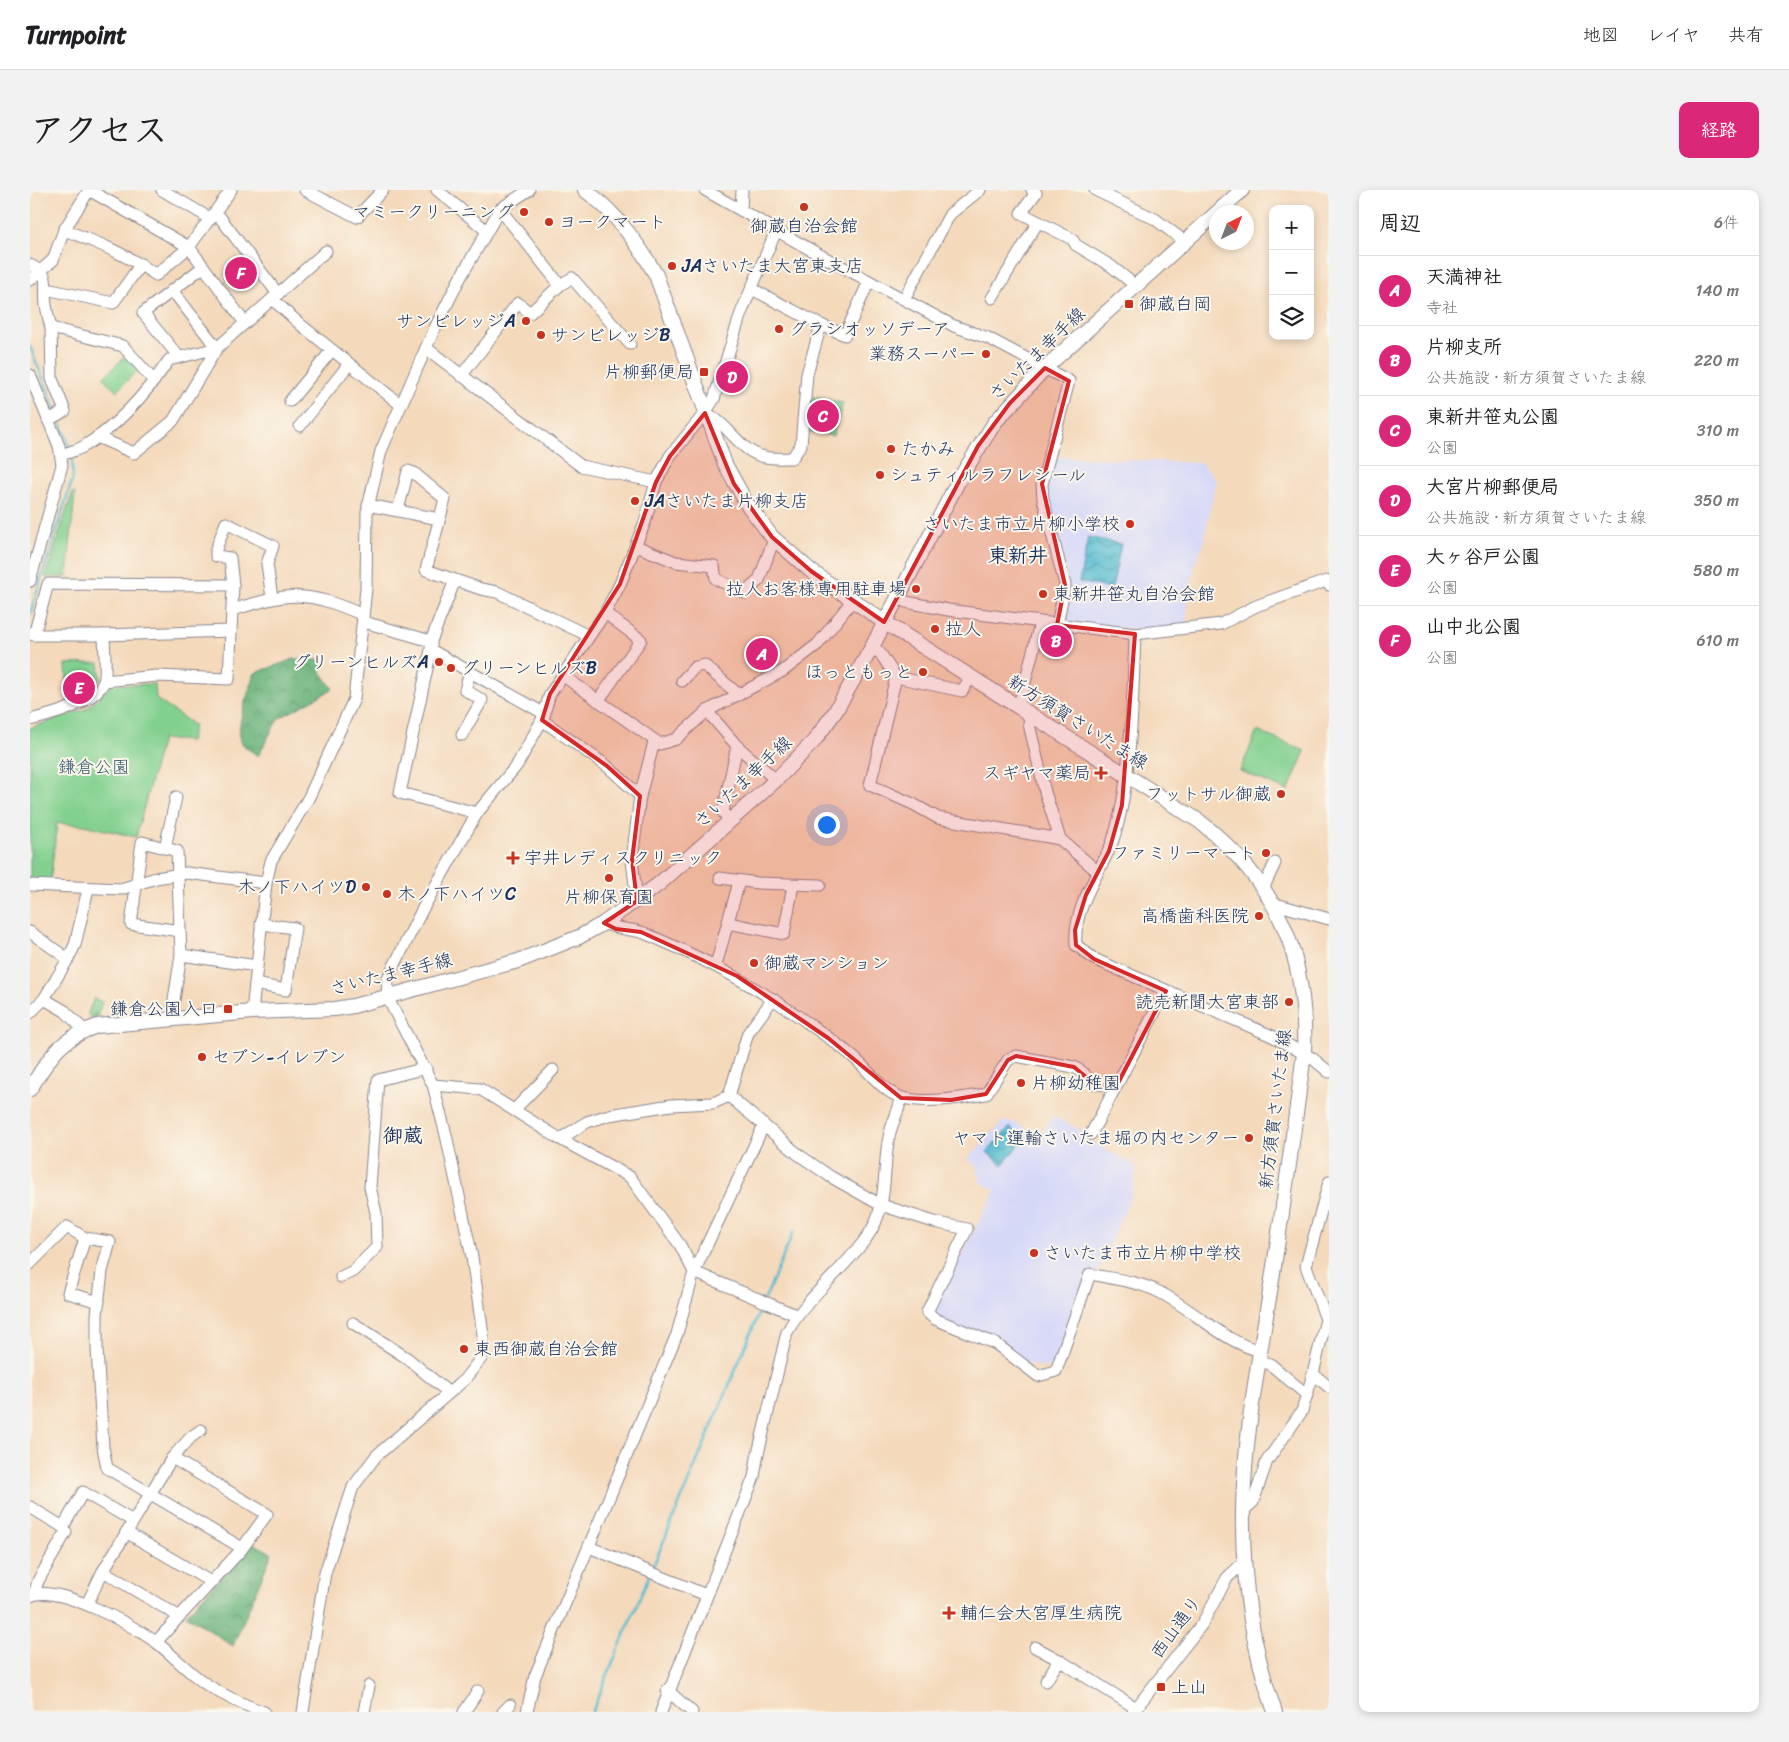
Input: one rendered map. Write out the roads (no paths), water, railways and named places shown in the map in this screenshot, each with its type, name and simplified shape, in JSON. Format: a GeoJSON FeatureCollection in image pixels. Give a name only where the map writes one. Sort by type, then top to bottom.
{"type":"FeatureCollection","features":[{"type":"Feature","properties":{"kind":"main road","name":"新方須賀さいたま線"},"geometry":{"type":"LineString","coordinates":[[585,190],[632,236],[652,268],[705,413],[734,484],[774,539],[811,571],[852,601],[971,678],[1186,812],[1216,834],[1244,862],[1263,889],[1272,903],[1289,939],[1300,976],[1304,1018],[1304,1053],[1260,1356],[1247,1456],[1243,1511],[1245,1561],[1254,1636],[1259,1663],[1274,1712]]}},
{"type":"Feature","properties":{"kind":"main road","name":"さいたま幸手線"},"geometry":{"type":"LineString","coordinates":[[30,1089],[60,1044],[84,1030],[108,1024],[252,1012],[334,1009],[388,997],[543,953],[604,924],[637,901],[776,780],[823,729],[872,647],[978,446],[1010,403],[1045,368],[1242,190]]}},
{"type":"Feature","properties":{"kind":"street"},"geometry":{"type":"LineString","coordinates":[[30,280],[53,260],[64,230],[89,190],[189,247],[245,323]]}},
{"type":"Feature","properties":{"kind":"street"},"geometry":{"type":"LineString","coordinates":[[162,190],[213,216],[275,296],[348,364],[401,405]]}},
{"type":"Feature","properties":{"kind":"street"},"geometry":{"type":"LineString","coordinates":[[64,230],[102,244],[141,264],[156,275],[189,247],[231,190]]}},
{"type":"Feature","properties":{"kind":"street"},"geometry":{"type":"LineString","coordinates":[[305,190],[357,217],[383,190]]}},
{"type":"Feature","properties":{"kind":"street"},"geometry":{"type":"LineString","coordinates":[[437,190],[487,231]]}},
{"type":"Feature","properties":{"kind":"street"},"geometry":{"type":"LineString","coordinates":[[252,1012],[266,883],[271,861],[309,797],[354,698],[366,589],[368,505],[381,452],[426,348],[459,280],[500,210],[529,190]]}},
{"type":"Feature","properties":{"kind":"street"},"geometry":{"type":"LineString","coordinates":[[705,190],[741,209],[776,231],[954,326],[988,338],[1070,381],[1042,484],[1043,498],[1065,585],[1057,625]]}},
{"type":"Feature","properties":{"kind":"street"},"geometry":{"type":"LineString","coordinates":[[741,209],[742,190]]}},
{"type":"Feature","properties":{"kind":"street"},"geometry":{"type":"LineString","coordinates":[[904,299],[950,214],[980,190]]}},
{"type":"Feature","properties":{"kind":"street"},"geometry":{"type":"LineString","coordinates":[[1032,190],[1036,193],[1021,213],[1072,239],[1076,245],[1111,266],[1136,286]]}},
{"type":"Feature","properties":{"kind":"street"},"geometry":{"type":"LineString","coordinates":[[1095,190],[1155,219],[1184,241]]}},
{"type":"Feature","properties":{"kind":"street"},"geometry":{"type":"LineString","coordinates":[[500,210],[560,285]]}},
{"type":"Feature","properties":{"kind":"street"},"geometry":{"type":"LineString","coordinates":[[992,298],[1038,222]]}},
{"type":"Feature","properties":{"kind":"street"},"geometry":{"type":"LineString","coordinates":[[303,1712],[325,1573],[340,1520],[353,1487],[376,1456],[471,1373],[482,1357],[483,1335],[465,1220],[433,1085],[426,1068],[388,997],[388,978],[392,967],[477,813],[516,765],[543,717],[550,694],[605,613],[620,584],[646,522],[656,482],[670,456],[714,399],[741,312],[776,231]]}},
{"type":"Feature","properties":{"kind":"street"},"geometry":{"type":"LineString","coordinates":[[97,438],[134,453],[173,421],[217,348],[326,252]]}},
{"type":"Feature","properties":{"kind":"street"},"geometry":{"type":"LineString","coordinates":[[46,289],[113,303],[141,264]]}},
{"type":"Feature","properties":{"kind":"street"},"geometry":{"type":"LineString","coordinates":[[30,265],[41,270],[46,279],[46,304],[51,328],[51,374],[65,411],[48,420]]}},
{"type":"Feature","properties":{"kind":"street"},"geometry":{"type":"LineString","coordinates":[[179,357],[143,313],[203,267]]}},
{"type":"Feature","properties":{"kind":"street"},"geometry":{"type":"LineString","coordinates":[[462,376],[518,303],[530,313],[560,285],[572,278],[630,344]]}},
{"type":"Feature","properties":{"kind":"street"},"geometry":{"type":"LineString","coordinates":[[752,289],[821,325],[845,335],[869,281]]}},
{"type":"Feature","properties":{"kind":"street"},"geometry":{"type":"LineString","coordinates":[[172,290],[217,348]]}},
{"type":"Feature","properties":{"kind":"street"},"geometry":{"type":"LineString","coordinates":[[705,413],[717,418],[746,447],[763,457],[792,458],[801,445],[807,374],[821,325]]}},
{"type":"Feature","properties":{"kind":"street"},"geometry":{"type":"LineString","coordinates":[[51,328],[123,346],[154,381]]}},
{"type":"Feature","properties":{"kind":"street"},"geometry":{"type":"LineString","coordinates":[[30,580],[61,472],[69,452],[97,438],[144,396],[169,360],[217,348]]}},
{"type":"Feature","properties":{"kind":"street"},"geometry":{"type":"LineString","coordinates":[[426,348],[581,466],[656,482]]}},
{"type":"Feature","properties":{"kind":"street"},"geometry":{"type":"LineString","coordinates":[[290,401],[332,350]]}},
{"type":"Feature","properties":{"kind":"street"},"geometry":{"type":"LineString","coordinates":[[300,426],[348,364]]}},
{"type":"Feature","properties":{"kind":"street"},"geometry":{"type":"LineString","coordinates":[[30,375],[48,420],[69,452]]}},
{"type":"Feature","properties":{"kind":"street"},"geometry":{"type":"LineString","coordinates":[[398,510],[408,471],[414,473],[445,499],[426,570],[497,592],[589,636]]}},
{"type":"Feature","properties":{"kind":"street"},"geometry":{"type":"LineString","coordinates":[[368,505],[439,519]]}},
{"type":"Feature","properties":{"kind":"street"},"geometry":{"type":"LineString","coordinates":[[104,681],[157,676],[229,679],[233,585],[230,558],[216,556],[216,549],[226,523],[273,546],[267,564],[272,598]]}},
{"type":"Feature","properties":{"kind":"street"},"geometry":{"type":"LineString","coordinates":[[636,546],[676,562],[714,566],[716,579],[745,593],[759,580],[774,539]]}},
{"type":"Feature","properties":{"kind":"street"},"geometry":{"type":"LineString","coordinates":[[455,580],[431,645],[400,793],[477,813]]}},
{"type":"Feature","properties":{"kind":"street"},"geometry":{"type":"LineString","coordinates":[[898,597],[906,602],[948,610],[1135,634],[1221,624],[1256,606],[1328,582]]}},
{"type":"Feature","properties":{"kind":"street"},"geometry":{"type":"LineString","coordinates":[[231,631],[104,636],[32,634],[48,584],[233,585]]}},
{"type":"Feature","properties":{"kind":"street"},"geometry":{"type":"LineString","coordinates":[[232,610],[272,598],[299,595],[314,597],[330,601],[363,619],[431,645],[543,717],[607,766],[640,796]]}},
{"type":"Feature","properties":{"kind":"street"},"geometry":{"type":"LineString","coordinates":[[562,676],[654,742],[660,744],[676,739],[707,711],[783,671],[818,644],[852,601]]}},
{"type":"Feature","properties":{"kind":"street"},"geometry":{"type":"LineString","coordinates":[[598,701],[642,640],[605,613]]}},
{"type":"Feature","properties":{"kind":"street"},"geometry":{"type":"LineString","coordinates":[[1040,623],[1024,710],[1045,792],[1060,839],[1097,872]]}},
{"type":"Feature","properties":{"kind":"street"},"geometry":{"type":"LineString","coordinates":[[1135,634],[1131,720],[1126,774],[1116,826],[1108,851],[1097,872],[1077,923],[1076,944],[1094,959],[1272,1036],[1304,1053],[1329,1072]]}},
{"type":"Feature","properties":{"kind":"street"},"geometry":{"type":"LineString","coordinates":[[30,720],[78,706],[97,690],[104,681],[104,636]]}},
{"type":"Feature","properties":{"kind":"street"},"geometry":{"type":"LineString","coordinates":[[872,647],[880,653],[896,677],[962,691],[971,678]]}},
{"type":"Feature","properties":{"kind":"street"},"geometry":{"type":"LineString","coordinates":[[682,681],[695,667],[704,665],[739,695]]}},
{"type":"Feature","properties":{"kind":"street"},"geometry":{"type":"LineString","coordinates":[[462,734],[482,700],[465,690],[470,670]]}},
{"type":"Feature","properties":{"kind":"street"},"geometry":{"type":"LineString","coordinates":[[896,677],[870,785],[913,804],[938,818],[1060,839]]}},
{"type":"Feature","properties":{"kind":"street"},"geometry":{"type":"LineString","coordinates":[[707,711],[737,746],[776,780]]}},
{"type":"Feature","properties":{"kind":"street"},"geometry":{"type":"LineString","coordinates":[[637,901],[632,860],[640,796],[654,742]]}},
{"type":"Feature","properties":{"kind":"street"},"geometry":{"type":"LineString","coordinates":[[730,821],[723,812],[737,746]]}},
{"type":"Feature","properties":{"kind":"street"},"geometry":{"type":"LineString","coordinates":[[165,848],[176,797]]}},
{"type":"Feature","properties":{"kind":"street"},"geometry":{"type":"LineString","coordinates":[[171,1019],[181,955],[177,851],[142,842],[131,924],[180,931]]}},
{"type":"Feature","properties":{"kind":"street"},"geometry":{"type":"LineString","coordinates":[[1263,889],[1275,863]]}},
{"type":"Feature","properties":{"kind":"street"},"geometry":{"type":"LineString","coordinates":[[30,885],[121,889],[136,886],[156,878],[179,874],[266,883]]}},
{"type":"Feature","properties":{"kind":"street"},"geometry":{"type":"LineString","coordinates":[[720,878],[739,882],[820,885]]}},
{"type":"Feature","properties":{"kind":"street"},"geometry":{"type":"LineString","coordinates":[[716,965],[739,882]]}},
{"type":"Feature","properties":{"kind":"street"},"geometry":{"type":"LineString","coordinates":[[728,923],[784,934],[793,884]]}},
{"type":"Feature","properties":{"kind":"street"},"geometry":{"type":"LineString","coordinates":[[30,1013],[44,999],[76,945],[88,889]]}},
{"type":"Feature","properties":{"kind":"street"},"geometry":{"type":"LineString","coordinates":[[1272,903],[1329,919]]}},
{"type":"Feature","properties":{"kind":"street"},"geometry":{"type":"LineString","coordinates":[[255,984],[286,990],[295,928],[261,924]]}},
{"type":"Feature","properties":{"kind":"street"},"geometry":{"type":"LineString","coordinates":[[604,924],[616,929],[641,932],[716,965],[773,999],[853,1056],[882,1085],[901,1098],[951,1100],[986,1094],[1008,1060],[1016,1056],[1074,1067],[1093,1083],[1116,1087]]}},
{"type":"Feature","properties":{"kind":"street"},"geometry":{"type":"LineString","coordinates":[[30,932],[68,959]]}},
{"type":"Feature","properties":{"kind":"street"},"geometry":{"type":"LineString","coordinates":[[181,955],[257,966]]}},
{"type":"Feature","properties":{"kind":"street"},"geometry":{"type":"LineString","coordinates":[[1091,1134],[1166,991]]}},
{"type":"Feature","properties":{"kind":"street"},"geometry":{"type":"LineString","coordinates":[[44,999],[65,1011],[84,1030]]}},
{"type":"Feature","properties":{"kind":"street"},"geometry":{"type":"LineString","coordinates":[[560,1139],[588,1122],[609,1115],[671,1105],[713,1103],[729,1096],[748,1033],[773,999]]}},
{"type":"Feature","properties":{"kind":"street"},"geometry":{"type":"LineString","coordinates":[[341,1277],[353,1270],[377,1247],[376,1213],[370,1187],[378,1080],[426,1068]]}},
{"type":"Feature","properties":{"kind":"street"},"geometry":{"type":"LineString","coordinates":[[514,1110],[552,1070]]}},
{"type":"Feature","properties":{"kind":"street"},"geometry":{"type":"LineString","coordinates":[[433,1085],[480,1089],[560,1139],[630,1176],[680,1244],[694,1272],[796,1315]]}},
{"type":"Feature","properties":{"kind":"street"},"geometry":{"type":"LineString","coordinates":[[729,1096],[799,1155],[831,1177],[882,1205],[934,1222],[968,1229],[927,1312],[935,1319],[996,1344],[1038,1376],[1056,1371],[1090,1274],[1136,1284],[1157,1291],[1181,1305],[1206,1324],[1260,1356],[1307,1394]]}},
{"type":"Feature","properties":{"kind":"street"},"geometry":{"type":"LineString","coordinates":[[661,1712],[668,1690],[754,1477],[787,1332],[796,1315],[868,1236],[882,1205],[889,1136],[900,1110],[901,1098]]}},
{"type":"Feature","properties":{"kind":"street"},"geometry":{"type":"LineString","coordinates":[[527,1712],[535,1676],[677,1334],[694,1272],[764,1125]]}},
{"type":"Feature","properties":{"kind":"street"},"geometry":{"type":"LineString","coordinates":[[1243,1511],[1253,1502],[1267,1461],[1302,1411],[1313,1374],[1326,1319],[1306,1266],[1313,1235],[1326,1209],[1329,1182]]}},
{"type":"Feature","properties":{"kind":"street"},"geometry":{"type":"LineString","coordinates":[[30,1264],[67,1227],[86,1238],[110,1242],[102,1271],[97,1347],[103,1452],[107,1468],[242,1548]]}},
{"type":"Feature","properties":{"kind":"street"},"geometry":{"type":"LineString","coordinates":[[86,1238],[68,1293],[99,1302]]}},
{"type":"Feature","properties":{"kind":"street"},"geometry":{"type":"LineString","coordinates":[[353,1323],[407,1358],[449,1393]]}},
{"type":"Feature","properties":{"kind":"street"},"geometry":{"type":"LineString","coordinates":[[1313,1374],[1329,1388]]}},
{"type":"Feature","properties":{"kind":"street"},"geometry":{"type":"LineString","coordinates":[[86,1604],[103,1571],[172,1458],[191,1437],[201,1430]]}},
{"type":"Feature","properties":{"kind":"street"},"geometry":{"type":"LineString","coordinates":[[156,1642],[242,1548],[267,1514],[172,1458]]}},
{"type":"Feature","properties":{"kind":"street"},"geometry":{"type":"LineString","coordinates":[[63,1527],[83,1492],[133,1521]]}},
{"type":"Feature","properties":{"kind":"street"},"geometry":{"type":"LineString","coordinates":[[30,1507],[63,1527],[66,1532],[32,1595],[55,1596],[86,1604],[110,1614],[156,1642],[210,1687],[240,1704],[264,1712]]}},
{"type":"Feature","properties":{"kind":"street"},"geometry":{"type":"LineString","coordinates":[[126,1532],[211,1582]]}},
{"type":"Feature","properties":{"kind":"street"},"geometry":{"type":"LineString","coordinates":[[588,1547],[706,1595]]}},
{"type":"Feature","properties":{"kind":"street","name":"西山通り"},"geometry":{"type":"LineString","coordinates":[[1134,1710],[1202,1624],[1227,1578],[1245,1561]]}},
{"type":"Feature","properties":{"kind":"street"},"geometry":{"type":"LineString","coordinates":[[103,1571],[180,1617]]}},
{"type":"Feature","properties":{"kind":"street"},"geometry":{"type":"LineString","coordinates":[[1035,1647],[1059,1660],[1134,1710]]}},
{"type":"Feature","properties":{"kind":"street"},"geometry":{"type":"LineString","coordinates":[[1046,1681],[1059,1660]]}},
{"type":"Feature","properties":{"kind":"street"},"geometry":{"type":"LineString","coordinates":[[364,1712],[369,1686]]}},
{"type":"Feature","properties":{"kind":"street"},"geometry":{"type":"LineString","coordinates":[[668,1690],[692,1712]]}},
{"type":"Feature","properties":{"kind":"street"},"geometry":{"type":"LineString","coordinates":[[464,1712],[478,1691]]}},
{"type":"Feature","properties":{"kind":"water"},"geometry":{"type":"Polygon","coordinates":[[[1088,537],[1121,544],[1112,589],[1079,582],[1088,537]]]}},
{"type":"Feature","properties":{"kind":"water"},"geometry":{"type":"Polygon","coordinates":[[[1010,1127],[1024,1140],[1002,1165],[987,1152],[1010,1127]]]}},
{"type":"Feature","properties":{"kind":"waterway"},"geometry":{"type":"LineString","coordinates":[[30,347],[57,413]]}},
{"type":"Feature","properties":{"kind":"waterway"},"geometry":{"type":"LineString","coordinates":[[59,418],[70,448]]}},
{"type":"Feature","properties":{"kind":"waterway"},"geometry":{"type":"LineString","coordinates":[[30,614],[73,478],[72,455]]}},
{"type":"Feature","properties":{"kind":"waterway"},"geometry":{"type":"LineString","coordinates":[[765,1299],[794,1231]]}},
{"type":"Feature","properties":{"kind":"waterway"},"geometry":{"type":"LineString","coordinates":[[652,1569],[763,1304]]}},
{"type":"Feature","properties":{"kind":"waterway"},"geometry":{"type":"LineString","coordinates":[[592,1712],[649,1576]]}},
{"type":"Feature","properties":{"kind":"place","name":"御蔵自治会館"},"geometry":{"type":"Point","coordinates":[804,207]}},
{"type":"Feature","properties":{"kind":"place","name":"マミークリーニング"},"geometry":{"type":"Point","coordinates":[524,212]}},
{"type":"Feature","properties":{"kind":"place","name":"ヨークマート"},"geometry":{"type":"Point","coordinates":[549,222]}},
{"type":"Feature","properties":{"kind":"place","name":"JAさいたま大宮東支店"},"geometry":{"type":"Point","coordinates":[672,266]}},
{"type":"Feature","properties":{"kind":"place","name":"山中北公園"},"geometry":{"type":"Point","coordinates":[241,273]}},
{"type":"Feature","properties":{"kind":"place","name":"御蔵白岡"},"geometry":{"type":"Point","coordinates":[1129,304]}},
{"type":"Feature","properties":{"kind":"place","name":"サンビレッジA"},"geometry":{"type":"Point","coordinates":[526,321]}},
{"type":"Feature","properties":{"kind":"place","name":"グラシオッソデーア"},"geometry":{"type":"Point","coordinates":[779,329]}},
{"type":"Feature","properties":{"kind":"place","name":"サンビレッジB"},"geometry":{"type":"Point","coordinates":[541,335]}},
{"type":"Feature","properties":{"kind":"place","name":"業務スーパー"},"geometry":{"type":"Point","coordinates":[986,354]}},
{"type":"Feature","properties":{"kind":"place","name":"片柳郵便局"},"geometry":{"type":"Point","coordinates":[704,372]}},
{"type":"Feature","properties":{"kind":"place","name":"大宮片柳郵便局"},"geometry":{"type":"Point","coordinates":[732,377]}},
{"type":"Feature","properties":{"kind":"place","name":"東新井笹丸公園"},"geometry":{"type":"Point","coordinates":[823,416]}},
{"type":"Feature","properties":{"kind":"place","name":"たかみ"},"geometry":{"type":"Point","coordinates":[891,449]}},
{"type":"Feature","properties":{"kind":"place","name":"シュティルラフレシール"},"geometry":{"type":"Point","coordinates":[880,475]}},
{"type":"Feature","properties":{"kind":"place","name":"JAさいたま片柳支店"},"geometry":{"type":"Point","coordinates":[635,501]}},
{"type":"Feature","properties":{"kind":"place","name":"さいたま市立片柳小学校"},"geometry":{"type":"Point","coordinates":[1130,524]}},
{"type":"Feature","properties":{"kind":"place","name":"拉人お客様専用駐車場"},"geometry":{"type":"Point","coordinates":[916,589]}},
{"type":"Feature","properties":{"kind":"place","name":"東新井笹丸自治会館"},"geometry":{"type":"Point","coordinates":[1043,594]}},
{"type":"Feature","properties":{"kind":"place","name":"拉人"},"geometry":{"type":"Point","coordinates":[935,629]}},
{"type":"Feature","properties":{"kind":"place","name":"片柳支所"},"geometry":{"type":"Point","coordinates":[1056,641]}},
{"type":"Feature","properties":{"kind":"place","name":"天満神社"},"geometry":{"type":"Point","coordinates":[762,654]}},
{"type":"Feature","properties":{"kind":"place","name":"グリーンヒルズA"},"geometry":{"type":"Point","coordinates":[439,662]}},
{"type":"Feature","properties":{"kind":"place","name":"グリーンヒルズB"},"geometry":{"type":"Point","coordinates":[451,668]}},
{"type":"Feature","properties":{"kind":"place","name":"ほっともっと"},"geometry":{"type":"Point","coordinates":[923,672]}},
{"type":"Feature","properties":{"kind":"place","name":"大ヶ谷戸公園"},"geometry":{"type":"Point","coordinates":[79,688]}},
{"type":"Feature","properties":{"kind":"place","name":"スギヤマ薬局"},"geometry":{"type":"Point","coordinates":[1101,773]}},
{"type":"Feature","properties":{"kind":"place","name":"フットサル御蔵"},"geometry":{"type":"Point","coordinates":[1281,794]}},
{"type":"Feature","properties":{"kind":"place","name":"ファミリーマート"},"geometry":{"type":"Point","coordinates":[1266,853]}},
{"type":"Feature","properties":{"kind":"place","name":"宇井レディスクリニック"},"geometry":{"type":"Point","coordinates":[513,858]}},
{"type":"Feature","properties":{"kind":"place","name":"片柳保育園"},"geometry":{"type":"Point","coordinates":[609,878]}},
{"type":"Feature","properties":{"kind":"place","name":"木ノ下ハイツD"},"geometry":{"type":"Point","coordinates":[366,887]}},
{"type":"Feature","properties":{"kind":"place","name":"木ノ下ハイツC"},"geometry":{"type":"Point","coordinates":[387,894]}},
{"type":"Feature","properties":{"kind":"place","name":"高橋歯科医院"},"geometry":{"type":"Point","coordinates":[1259,916]}},
{"type":"Feature","properties":{"kind":"place","name":"御蔵マンション"},"geometry":{"type":"Point","coordinates":[754,963]}},
{"type":"Feature","properties":{"kind":"place","name":"読売新聞大宮東部"},"geometry":{"type":"Point","coordinates":[1289,1002]}},
{"type":"Feature","properties":{"kind":"place","name":"鎌倉公園入口"},"geometry":{"type":"Point","coordinates":[228,1009]}},
{"type":"Feature","properties":{"kind":"place","name":"セブン-イレブン"},"geometry":{"type":"Point","coordinates":[202,1057]}},
{"type":"Feature","properties":{"kind":"place","name":"片柳幼稚園"},"geometry":{"type":"Point","coordinates":[1021,1083]}},
{"type":"Feature","properties":{"kind":"place","name":"ヤマト運輸さいたま堀の内センター"},"geometry":{"type":"Point","coordinates":[1249,1138]}},
{"type":"Feature","properties":{"kind":"place","name":"さいたま市立片柳中学校"},"geometry":{"type":"Point","coordinates":[1034,1253]}},
{"type":"Feature","properties":{"kind":"place","name":"東西御蔵自治会館"},"geometry":{"type":"Point","coordinates":[464,1349]}},
{"type":"Feature","properties":{"kind":"place","name":"輔仁会大宮厚生病院"},"geometry":{"type":"Point","coordinates":[949,1613]}},
{"type":"Feature","properties":{"kind":"place","name":"上山"},"geometry":{"type":"Point","coordinates":[1161,1687]}},
{"type":"Feature","properties":{"kind":"district","name":"東新井"},"geometry":{"type":"Point","coordinates":[1018,555]}},
{"type":"Feature","properties":{"kind":"district","name":"御蔵"},"geometry":{"type":"Point","coordinates":[403,1135]}},
{"type":"Feature","properties":{"kind":"park label","name":"鎌倉公園"},"geometry":{"type":"Point","coordinates":[94,767]}}]}
